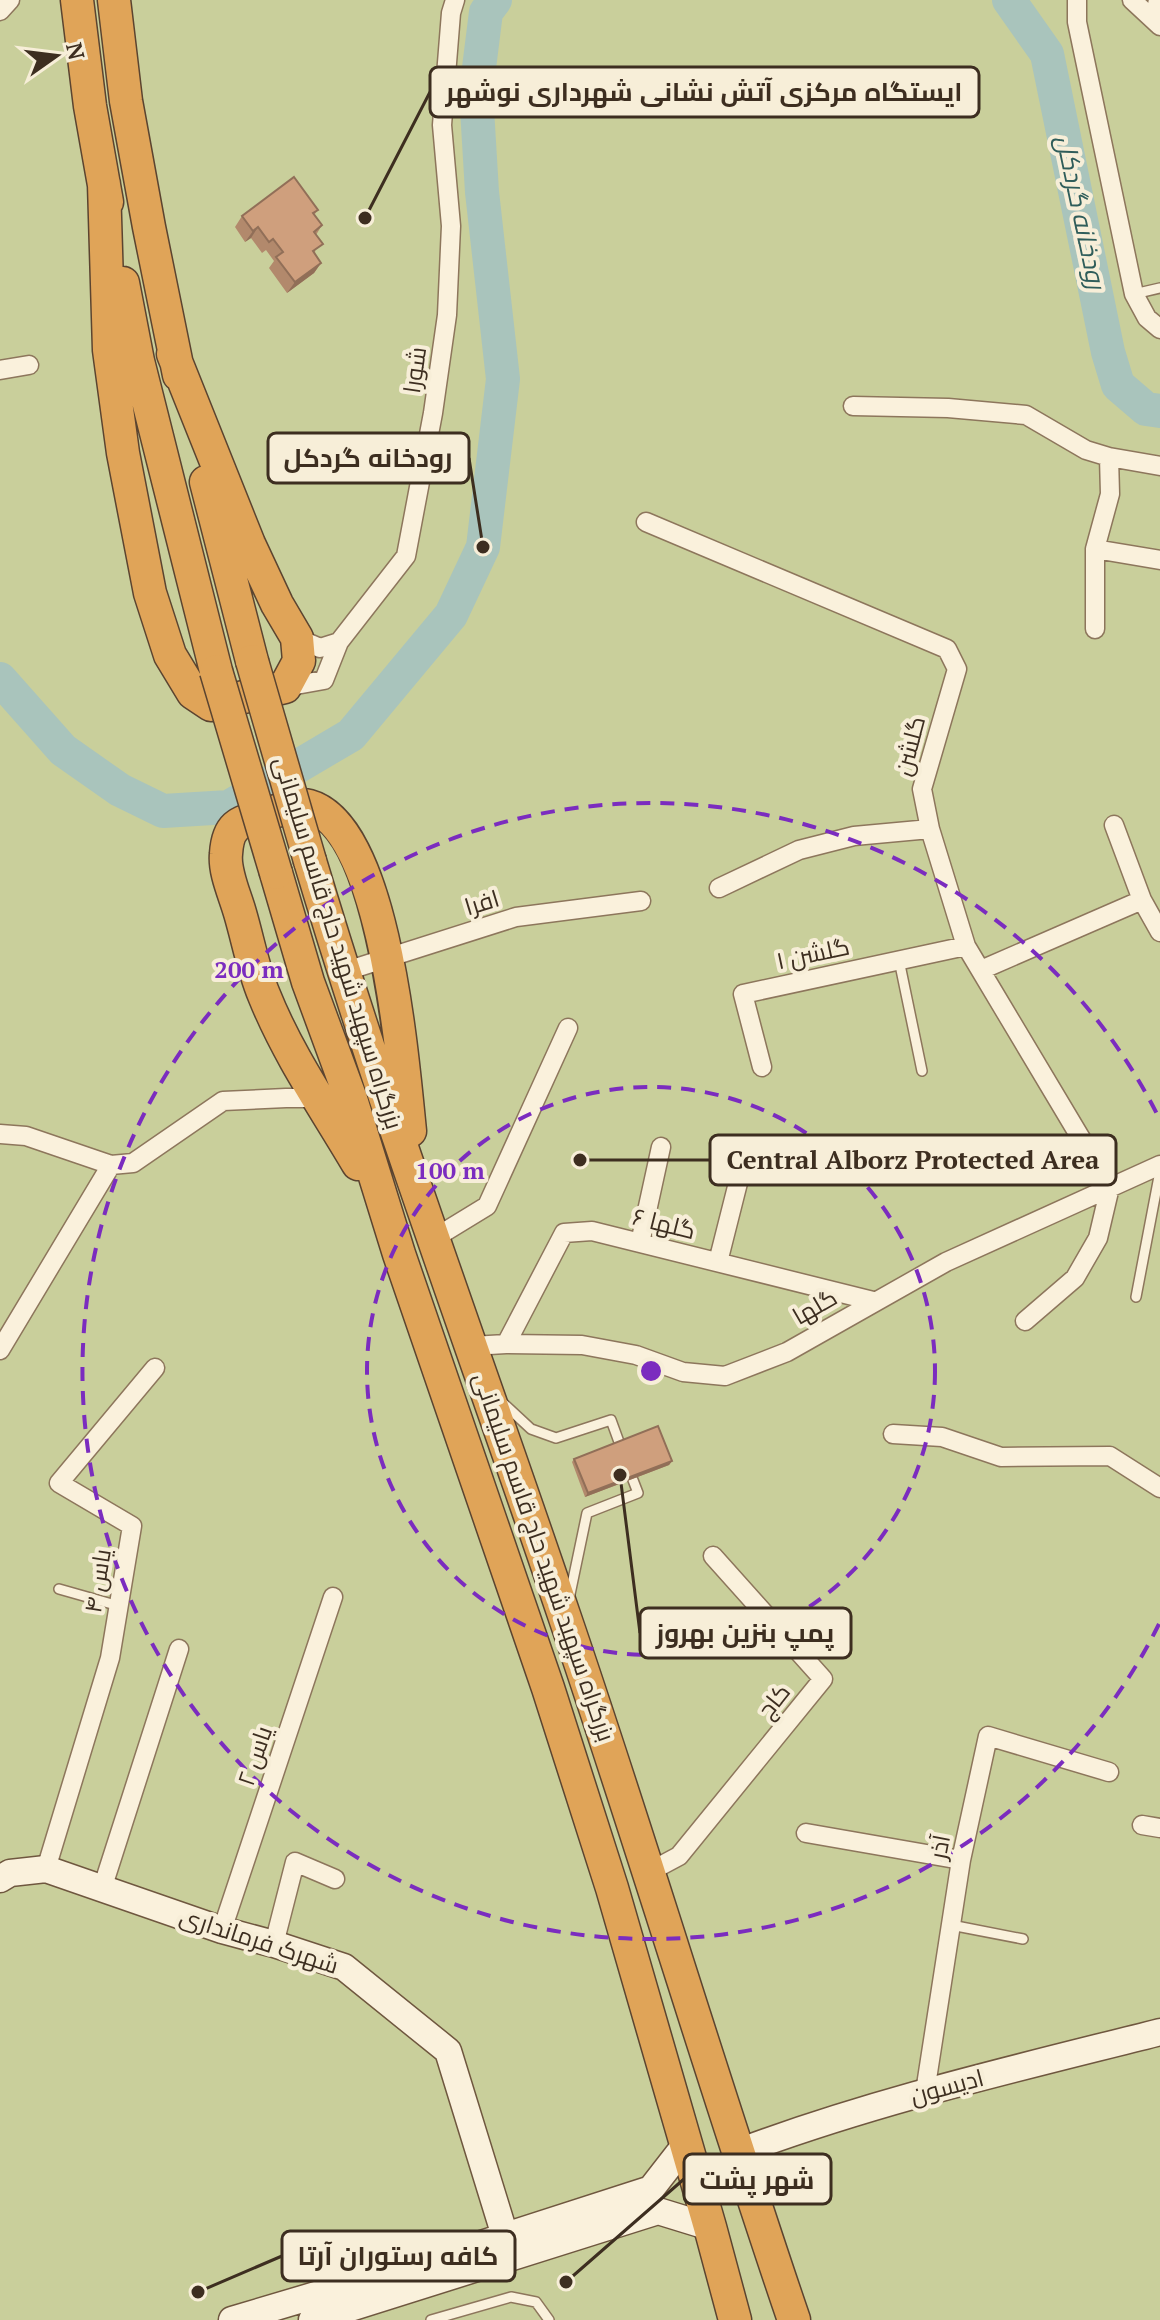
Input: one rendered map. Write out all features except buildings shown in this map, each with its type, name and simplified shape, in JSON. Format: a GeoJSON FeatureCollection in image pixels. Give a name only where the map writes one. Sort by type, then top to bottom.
{"type":"FeatureCollection","features":[{"type":"Feature","properties":{"kind":"highway","name":"بزرگراه سپهبد شهید حاج قاسم سلیمانی"},"geometry":{"type":"LineString","coordinates":[[77,0],[90,106],[138,361],[216,671],[308,982],[351,1099],[384,1206],[553,1702],[612,1888],[735,2320]]}},
{"type":"Feature","properties":{"kind":"highway","name":"بزرگراه سپهبد شهید حاج قاسم سلیمانی"},"geometry":{"type":"LineString","coordinates":[[114,0],[126,101],[173,354],[252,661],[310,861],[343,972],[565,1618],[649,1872],[736,2153],[794,2320]]}},
{"type":"Feature","properties":{"kind":"highway"},"geometry":{"type":"LineString","coordinates":[[104,184],[109,350],[123,453],[150,593],[170,655],[193,693],[211,705],[285,687],[299,661],[297,638],[249,544],[173,354]]}},
{"type":"Feature","properties":{"kind":"highway"},"geometry":{"type":"LineString","coordinates":[[384,1206],[296,1064],[263,993],[225,859],[228,834],[236,824],[306,804],[323,812],[341,829],[360,865],[389,959],[417,1190]]}},
{"type":"Feature","properties":{"kind":"street"},"geometry":{"type":"LineString","coordinates":[[0,11],[10,0]]}},
{"type":"Feature","properties":{"kind":"street","name":"شورا"},"geometry":{"type":"LineString","coordinates":[[285,687],[324,680],[339,642],[406,556],[433,413],[447,300],[451,226],[442,125],[451,13],[455,0]]}},
{"type":"Feature","properties":{"kind":"street"},"geometry":{"type":"LineString","coordinates":[[1077,0],[1077,22],[1134,294],[1147,318],[1160,329]]}},
{"type":"Feature","properties":{"kind":"street"},"geometry":{"type":"LineString","coordinates":[[1132,0],[1157,23]]}},
{"type":"Feature","properties":{"kind":"street"},"geometry":{"type":"LineString","coordinates":[[1157,23],[1158,0]]}},
{"type":"Feature","properties":{"kind":"street"},"geometry":{"type":"LineString","coordinates":[[0,370],[29,365]]}},
{"type":"Feature","properties":{"kind":"street"},"geometry":{"type":"LineString","coordinates":[[853,406],[948,408],[1026,415],[1086,450],[1160,466]]}},
{"type":"Feature","properties":{"kind":"street"},"geometry":{"type":"LineString","coordinates":[[1095,629],[1095,549],[1110,494],[1109,457]]}},
{"type":"Feature","properties":{"kind":"street","name":"گلشن"},"geometry":{"type":"LineString","coordinates":[[646,522],[947,649],[957,669],[922,789],[930,829],[966,946],[1110,1187]]}},
{"type":"Feature","properties":{"kind":"street"},"geometry":{"type":"LineString","coordinates":[[1095,549],[1160,560]]}},
{"type":"Feature","properties":{"kind":"street"},"geometry":{"type":"LineString","coordinates":[[297,638],[320,648],[339,642]]}},
{"type":"Feature","properties":{"kind":"street"},"geometry":{"type":"LineString","coordinates":[[1114,825],[1142,900],[1160,932]]}},
{"type":"Feature","properties":{"kind":"street"},"geometry":{"type":"LineString","coordinates":[[719,888],[799,850],[854,836],[930,829]]}},
{"type":"Feature","properties":{"kind":"street"},"geometry":{"type":"LineString","coordinates":[[981,970],[1142,900]]}},
{"type":"Feature","properties":{"kind":"street","name":"افرا"},"geometry":{"type":"LineString","coordinates":[[343,972],[516,917],[641,901]]}},
{"type":"Feature","properties":{"kind":"street","name":"گلشن ۱"},"geometry":{"type":"LineString","coordinates":[[762,1067],[743,994],[966,946]]}},
{"type":"Feature","properties":{"kind":"street"},"geometry":{"type":"LineString","coordinates":[[433,1239],[487,1206],[568,1028]]}},
{"type":"Feature","properties":{"kind":"street"},"geometry":{"type":"LineString","coordinates":[[0,1134],[26,1136],[111,1165],[133,1163],[223,1101],[351,1099]]}},
{"type":"Feature","properties":{"kind":"street"},"geometry":{"type":"LineString","coordinates":[[640,1243],[661,1147]]}},
{"type":"Feature","properties":{"kind":"street"},"geometry":{"type":"LineString","coordinates":[[718,1262],[743,1163]]}},
{"type":"Feature","properties":{"kind":"street"},"geometry":{"type":"LineString","coordinates":[[0,1350],[111,1165]]}},
{"type":"Feature","properties":{"kind":"street","name":"گلها"},"geometry":{"type":"LineString","coordinates":[[472,1346],[582,1345],[636,1355],[683,1372],[725,1376],[787,1352],[946,1262],[1110,1187],[1160,1168]]}},
{"type":"Feature","properties":{"kind":"street"},"geometry":{"type":"LineString","coordinates":[[1025,1321],[1075,1278],[1098,1238],[1110,1187]]}},
{"type":"Feature","properties":{"kind":"street","name":"گلها ۶"},"geometry":{"type":"LineString","coordinates":[[506,1344],[564,1233],[592,1231],[873,1301]]}},
{"type":"Feature","properties":{"kind":"street","name":"یاس ۴"},"geometry":{"type":"LineString","coordinates":[[46,1869],[110,1658],[132,1526],[59,1483],[155,1368]]}},
{"type":"Feature","properties":{"kind":"street"},"geometry":{"type":"LineString","coordinates":[[893,1434],[942,1437],[1001,1457],[1110,1456],[1160,1488]]}},
{"type":"Feature","properties":{"kind":"street","name":"کاج"},"geometry":{"type":"LineString","coordinates":[[649,1872],[679,1856],[823,1679],[713,1556]]}},
{"type":"Feature","properties":{"kind":"street","name":"یاس ۲"},"geometry":{"type":"LineString","coordinates":[[222,1930],[333,1597]]}},
{"type":"Feature","properties":{"kind":"street"},"geometry":{"type":"LineString","coordinates":[[102,1889],[179,1649]]}},
{"type":"Feature","properties":{"kind":"street","name":"آذر"},"geometry":{"type":"LineString","coordinates":[[925,2092],[961,1860],[988,1736],[1109,1772]]}},
{"type":"Feature","properties":{"kind":"street"},"geometry":{"type":"LineString","coordinates":[[806,1833],[961,1860]]}},
{"type":"Feature","properties":{"kind":"street"},"geometry":{"type":"LineString","coordinates":[[274,1944],[295,1862],[335,1879]]}},
{"type":"Feature","properties":{"kind":"street","name":"شهرک فرمانداری"},"geometry":{"type":"LineString","coordinates":[[0,1879],[10,1873],[46,1869],[222,1930],[344,1967],[448,2051],[505,2236]]}},
{"type":"Feature","properties":{"kind":"street","name":"ادیسون"},"geometry":{"type":"LineString","coordinates":[[736,2153],[787,2134],[925,2092],[1160,2032]]}},
{"type":"Feature","properties":{"kind":"street"},"geometry":{"type":"LineString","coordinates":[[312,2320],[505,2236],[651,2189],[686,2144]]}},
{"type":"Feature","properties":{"kind":"street"},"geometry":{"type":"LineString","coordinates":[[232,2320],[417,2276],[658,2211],[710,2227]]}},
{"type":"Feature","properties":{"kind":"lane"},"geometry":{"type":"LineString","coordinates":[[1134,294],[1160,288]]}},
{"type":"Feature","properties":{"kind":"lane"},"geometry":{"type":"LineString","coordinates":[[899,960],[922,1071]]}},
{"type":"Feature","properties":{"kind":"lane"},"geometry":{"type":"LineString","coordinates":[[1136,1297],[1160,1168]]}},
{"type":"Feature","properties":{"kind":"lane"},"geometry":{"type":"LineString","coordinates":[[486,1387],[531,1429],[556,1438],[611,1420],[619,1442]]}},
{"type":"Feature","properties":{"kind":"lane"},"geometry":{"type":"LineString","coordinates":[[565,1618],[587,1513],[638,1493],[633,1480]]}},
{"type":"Feature","properties":{"kind":"lane"},"geometry":{"type":"LineString","coordinates":[[59,1589],[119,1606]]}},
{"type":"Feature","properties":{"kind":"lane"},"geometry":{"type":"LineString","coordinates":[[951,1925],[1023,1939]]}},
{"type":"Feature","properties":{"kind":"lane"},"geometry":{"type":"LineString","coordinates":[[431,2320],[511,2297],[536,2302],[549,2320]]}},
{"type":"Feature","properties":{"kind":"green space"},"geometry":{"type":"Polygon","coordinates":[[[0,0],[1160,0],[1160,2320],[0,2320],[0,0]]]}},
{"type":"Feature","properties":{"kind":"waterway","name":"رودخانه گردکل"},"geometry":{"type":"LineString","coordinates":[[0,679],[63,750],[120,790],[163,811],[229,807],[351,735],[451,615],[483,547],[503,379],[482,192],[476,92],[486,12],[495,0]]}},
{"type":"Feature","properties":{"kind":"waterway","name":"رودخانه گردکل"},"geometry":{"type":"LineString","coordinates":[[1009,0],[1047,54],[1108,352],[1118,385],[1146,409],[1160,411]]}},
{"type":"Feature","properties":{"kind":"place","name":"ایستگاه مرکزی آتش نشانی شهرداری نوشهر"},"geometry":{"type":"Point","coordinates":[365,218]}},
{"type":"Feature","properties":{"kind":"place","name":"رودخانه گردکل"},"geometry":{"type":"Point","coordinates":[483,547]}},
{"type":"Feature","properties":{"kind":"place","name":"Central Alborz Protected Area"},"geometry":{"type":"Point","coordinates":[580,1160]}},
{"type":"Feature","properties":{"kind":"place","name":"پمپ بنزین بهروز"},"geometry":{"type":"Point","coordinates":[620,1475]}},
{"type":"Feature","properties":{"kind":"place","name":"شهر پشت"},"geometry":{"type":"Point","coordinates":[566,2282]}},
{"type":"Feature","properties":{"kind":"place","name":"کافه رستوران آرتا"},"geometry":{"type":"Point","coordinates":[198,2292]}}]}
